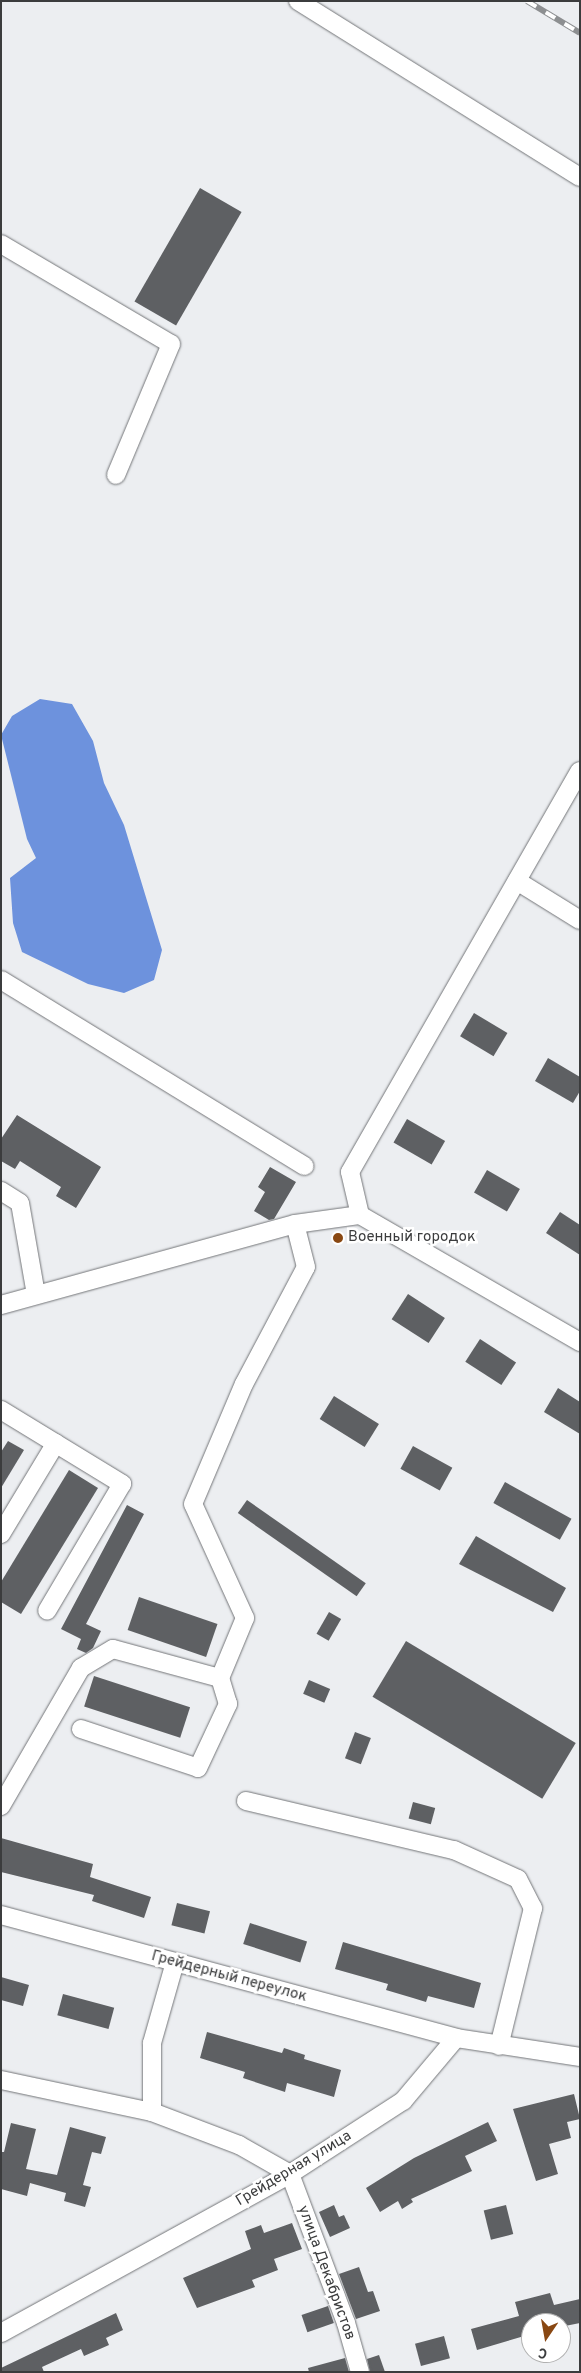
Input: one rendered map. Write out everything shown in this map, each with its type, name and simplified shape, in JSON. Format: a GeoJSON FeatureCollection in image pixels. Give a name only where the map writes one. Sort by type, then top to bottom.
{"type":"FeatureCollection","features":[{"type":"Feature","properties":{"kind":"street"},"geometry":{"type":"LineString","coordinates":[[298,1],[580,177]]}},
{"type":"Feature","properties":{"kind":"street"},"geometry":{"type":"LineString","coordinates":[[1,244],[170,344],[116,475]]}},
{"type":"Feature","properties":{"kind":"street"},"geometry":{"type":"LineString","coordinates":[[360,1215],[350,1172],[580,771]]}},
{"type":"Feature","properties":{"kind":"street"},"geometry":{"type":"LineString","coordinates":[[516,881],[579,917]]}},
{"type":"Feature","properties":{"kind":"street"},"geometry":{"type":"LineString","coordinates":[[1,980],[305,1166]]}},
{"type":"Feature","properties":{"kind":"street"},"geometry":{"type":"LineString","coordinates":[[1,1191],[20,1203],[36,1295]]}},
{"type":"Feature","properties":{"kind":"street"},"geometry":{"type":"LineString","coordinates":[[1,1305],[295,1224],[360,1215],[580,1342]]}},
{"type":"Feature","properties":{"kind":"street"},"geometry":{"type":"LineString","coordinates":[[80,1729],[198,1768],[228,1704],[220,1678],[245,1618],[193,1504],[244,1384],[306,1267],[295,1224]]}},
{"type":"Feature","properties":{"kind":"street"},"geometry":{"type":"LineString","coordinates":[[1,1410],[122,1484],[47,1611]]}},
{"type":"Feature","properties":{"kind":"street"},"geometry":{"type":"LineString","coordinates":[[1,1534],[56,1443]]}},
{"type":"Feature","properties":{"kind":"street"},"geometry":{"type":"LineString","coordinates":[[1,1806],[82,1668],[113,1648],[220,1678]]}},
{"type":"Feature","properties":{"kind":"street"},"geometry":{"type":"LineString","coordinates":[[246,1801],[454,1850],[518,1879],[533,1908],[499,2046]]}},
{"type":"Feature","properties":{"kind":"street","name":"Грейдерный переулок"},"geometry":{"type":"LineString","coordinates":[[1,1915],[456,2038]]}},
{"type":"Feature","properties":{"kind":"street"},"geometry":{"type":"LineString","coordinates":[[152,2112],[152,2043],[174,1962]]}},
{"type":"Feature","properties":{"kind":"street"},"geometry":{"type":"LineString","coordinates":[[456,2038],[580,2058]]}},
{"type":"Feature","properties":{"kind":"street","name":"Грейдерная улица"},"geometry":{"type":"LineString","coordinates":[[1,2333],[290,2174],[403,2102],[456,2038]]}},
{"type":"Feature","properties":{"kind":"street"},"geometry":{"type":"LineString","coordinates":[[1,2080],[152,2112],[239,2145],[290,2174]]}},
{"type":"Feature","properties":{"kind":"street","name":"улица Декабристов"},"geometry":{"type":"LineString","coordinates":[[290,2174],[346,2323],[360,2372]]}},
{"type":"Feature","properties":{"kind":"water"},"geometry":{"type":"Polygon","coordinates":[[[40,699],[72,704],[93,741],[104,783],[124,825],[162,950],[154,980],[124,993],[88,984],[22,952],[13,923],[10,878],[36,858],[27,839],[1,735],[12,716],[40,699]]]}},
{"type":"Feature","properties":{"kind":"building"},"geometry":{"type":"Polygon","coordinates":[[[200,188],[242,212],[176,325],[134,301],[200,188]]]}},
{"type":"Feature","properties":{"kind":"building"},"geometry":{"type":"Polygon","coordinates":[[[474,1013],[507,1033],[494,1056],[460,1036],[474,1013]]]}},
{"type":"Feature","properties":{"kind":"building"},"geometry":{"type":"Polygon","coordinates":[[[548,1058],[580,1077],[580,1091],[573,1103],[535,1081],[548,1058]]]}},
{"type":"Feature","properties":{"kind":"building"},"geometry":{"type":"Polygon","coordinates":[[[17,1115],[101,1167],[76,1208],[56,1196],[61,1187],[20,1161],[15,1169],[1,1161],[1,1139],[17,1115]]]}},
{"type":"Feature","properties":{"kind":"building"},"geometry":{"type":"Polygon","coordinates":[[[407,1119],[445,1141],[432,1164],[394,1142],[407,1119]]]}},
{"type":"Feature","properties":{"kind":"building"},"geometry":{"type":"Polygon","coordinates":[[[270,1167],[296,1182],[274,1219],[269,1220],[254,1211],[265,1192],[258,1187],[270,1167]]]}},
{"type":"Feature","properties":{"kind":"building"},"geometry":{"type":"Polygon","coordinates":[[[487,1170],[520,1189],[507,1212],[474,1193],[487,1170]]]}},
{"type":"Feature","properties":{"kind":"building"},"geometry":{"type":"Polygon","coordinates":[[[560,1212],[580,1225],[580,1255],[546,1233],[560,1212]]]}},
{"type":"Feature","properties":{"kind":"building"},"geometry":{"type":"Polygon","coordinates":[[[408,1294],[445,1318],[429,1343],[392,1319],[408,1294]]]}},
{"type":"Feature","properties":{"kind":"building"},"geometry":{"type":"Polygon","coordinates":[[[480,1339],[516,1362],[501,1385],[465,1362],[480,1339]]]}},
{"type":"Feature","properties":{"kind":"building"},"geometry":{"type":"Polygon","coordinates":[[[558,1388],[580,1402],[580,1434],[544,1412],[558,1388]]]}},
{"type":"Feature","properties":{"kind":"building"},"geometry":{"type":"Polygon","coordinates":[[[334,1396],[379,1424],[365,1447],[320,1419],[334,1396]]]}},
{"type":"Feature","properties":{"kind":"building"},"geometry":{"type":"Polygon","coordinates":[[[8,1441],[24,1450],[1,1488],[1,1452],[8,1441]]]}},
{"type":"Feature","properties":{"kind":"building"},"geometry":{"type":"Polygon","coordinates":[[[413,1446],[452,1468],[440,1491],[400,1469],[413,1446]]]}},
{"type":"Feature","properties":{"kind":"building"},"geometry":{"type":"Polygon","coordinates":[[[69,1470],[98,1488],[21,1614],[1,1602],[1,1582],[69,1470]]]}},
{"type":"Feature","properties":{"kind":"building"},"geometry":{"type":"Polygon","coordinates":[[[505,1482],[571,1519],[560,1540],[493,1503],[505,1482]]]}},
{"type":"Feature","properties":{"kind":"building"},"geometry":{"type":"Polygon","coordinates":[[[247,1500],[366,1583],[357,1596],[238,1513],[247,1500]]]}},
{"type":"Feature","properties":{"kind":"building"},"geometry":{"type":"Polygon","coordinates":[[[127,1505],[144,1514],[86,1624],[101,1631],[93,1648],[86,1653],[77,1649],[81,1639],[61,1629],[127,1505]]]}},
{"type":"Feature","properties":{"kind":"building"},"geometry":{"type":"Polygon","coordinates":[[[476,1536],[566,1588],[553,1612],[459,1564],[476,1536]]]}},
{"type":"Feature","properties":{"kind":"building"},"geometry":{"type":"Polygon","coordinates":[[[139,1597],[217,1624],[206,1657],[128,1630],[139,1597]]]}},
{"type":"Feature","properties":{"kind":"building"},"geometry":{"type":"Polygon","coordinates":[[[329,1612],[341,1619],[329,1641],[316,1634],[329,1612]]]}},
{"type":"Feature","properties":{"kind":"building"},"geometry":{"type":"Polygon","coordinates":[[[406,1641],[576,1743],[542,1799],[373,1697],[406,1641]]]}},
{"type":"Feature","properties":{"kind":"building"},"geometry":{"type":"Polygon","coordinates":[[[94,1676],[190,1707],[180,1738],[84,1706],[94,1676]]]}},
{"type":"Feature","properties":{"kind":"building"},"geometry":{"type":"Polygon","coordinates":[[[309,1680],[330,1689],[324,1703],[303,1694],[309,1680]]]}},
{"type":"Feature","properties":{"kind":"building"},"geometry":{"type":"Polygon","coordinates":[[[355,1732],[371,1738],[361,1764],[345,1758],[355,1732]]]}},
{"type":"Feature","properties":{"kind":"building"},"geometry":{"type":"Polygon","coordinates":[[[413,1802],[435,1808],[431,1824],[409,1818],[413,1802]]]}},
{"type":"Feature","properties":{"kind":"building"},"geometry":{"type":"Polygon","coordinates":[[[1,1838],[93,1864],[90,1877],[151,1897],[144,1918],[92,1901],[94,1895],[1,1872],[1,1838]]]}},
{"type":"Feature","properties":{"kind":"building"},"geometry":{"type":"Polygon","coordinates":[[[177,1903],[210,1911],[204,1934],[171,1925],[177,1903]]]}},
{"type":"Feature","properties":{"kind":"building"},"geometry":{"type":"Polygon","coordinates":[[[250,1923],[307,1942],[300,1962],[243,1944],[250,1923]]]}},
{"type":"Feature","properties":{"kind":"building"},"geometry":{"type":"Polygon","coordinates":[[[343,1942],[481,1983],[474,2008],[428,1996],[426,2002],[386,1990],[388,1984],[335,1969],[343,1942]]]}},
{"type":"Feature","properties":{"kind":"building"},"geometry":{"type":"Polygon","coordinates":[[[1,1977],[29,1985],[23,2006],[1,2000],[1,1977]]]}},
{"type":"Feature","properties":{"kind":"building"},"geometry":{"type":"Polygon","coordinates":[[[63,1994],[114,2008],[109,2029],[57,2015],[63,1994]]]}},
{"type":"Feature","properties":{"kind":"building"},"geometry":{"type":"Polygon","coordinates":[[[207,2032],[282,2053],[284,2048],[305,2055],[304,2059],[341,2070],[334,2097],[287,2083],[285,2092],[243,2078],[245,2072],[200,2058],[207,2032]]]}},
{"type":"Feature","properties":{"kind":"building"},"geometry":{"type":"Polygon","coordinates":[[[574,2094],[580,2119],[567,2122],[571,2138],[549,2144],[558,2174],[536,2181],[513,2109],[574,2094]]]}},
{"type":"Feature","properties":{"kind":"building"},"geometry":{"type":"Polygon","coordinates":[[[488,2122],[497,2141],[465,2156],[472,2171],[411,2199],[413,2202],[402,2209],[398,2201],[380,2212],[366,2188],[414,2158],[488,2122]]]}},
{"type":"Feature","properties":{"kind":"building"},"geometry":{"type":"Polygon","coordinates":[[[11,2123],[36,2129],[26,2169],[57,2175],[70,2127],[106,2137],[101,2154],[92,2152],[83,2185],[91,2187],[85,2207],[64,2201],[66,2193],[30,2183],[27,2196],[1,2189],[1,2152],[4,2152],[11,2123]]]}},
{"type":"Feature","properties":{"kind":"building"},"geometry":{"type":"Polygon","coordinates":[[[334,2205],[339,2217],[344,2215],[350,2228],[330,2237],[319,2212],[334,2205]]]}},
{"type":"Feature","properties":{"kind":"building"},"geometry":{"type":"Polygon","coordinates":[[[506,2205],[513,2234],[491,2240],[484,2211],[506,2205]]]}},
{"type":"Feature","properties":{"kind":"building"},"geometry":{"type":"Polygon","coordinates":[[[292,2223],[302,2249],[274,2259],[278,2270],[252,2280],[255,2287],[197,2308],[183,2278],[251,2249],[245,2231],[261,2225],[264,2233],[292,2223]]]}},
{"type":"Feature","properties":{"kind":"building"},"geometry":{"type":"Polygon","coordinates":[[[359,2267],[368,2292],[373,2291],[380,2311],[356,2319],[339,2274],[359,2267]]]}},
{"type":"Feature","properties":{"kind":"building"},"geometry":{"type":"Polygon","coordinates":[[[550,2293],[554,2305],[580,2299],[580,2323],[571,2325],[571,2313],[521,2313],[521,2337],[477,2350],[471,2329],[519,2316],[515,2302],[550,2293]]]}},
{"type":"Feature","properties":{"kind":"building"},"geometry":{"type":"Polygon","coordinates":[[[328,2306],[334,2323],[307,2332],[302,2315],[328,2306]]]}},
{"type":"Feature","properties":{"kind":"building"},"geometry":{"type":"Polygon","coordinates":[[[116,2313],[123,2330],[106,2338],[109,2345],[84,2356],[81,2349],[42,2367],[44,2372],[1,2372],[1,2368],[116,2313]]]}},
{"type":"Feature","properties":{"kind":"building"},"geometry":{"type":"Polygon","coordinates":[[[444,2336],[450,2358],[421,2366],[415,2344],[444,2336]]]}},
{"type":"Feature","properties":{"kind":"building"},"geometry":{"type":"Polygon","coordinates":[[[379,2355],[385,2372],[370,2372],[367,2359],[379,2355]]]}},
{"type":"Feature","properties":{"kind":"building"},"geometry":{"type":"Polygon","coordinates":[[[345,2358],[349,2372],[309,2372],[308,2368],[345,2358]]]}},
{"type":"Feature","properties":{"kind":"railway"},"geometry":{"type":"LineString","coordinates":[[527,1],[580,33]]}},
{"type":"Feature","properties":{"kind":"place","name":"Военный городок"},"geometry":{"type":"Point","coordinates":[338,1238]}}]}
